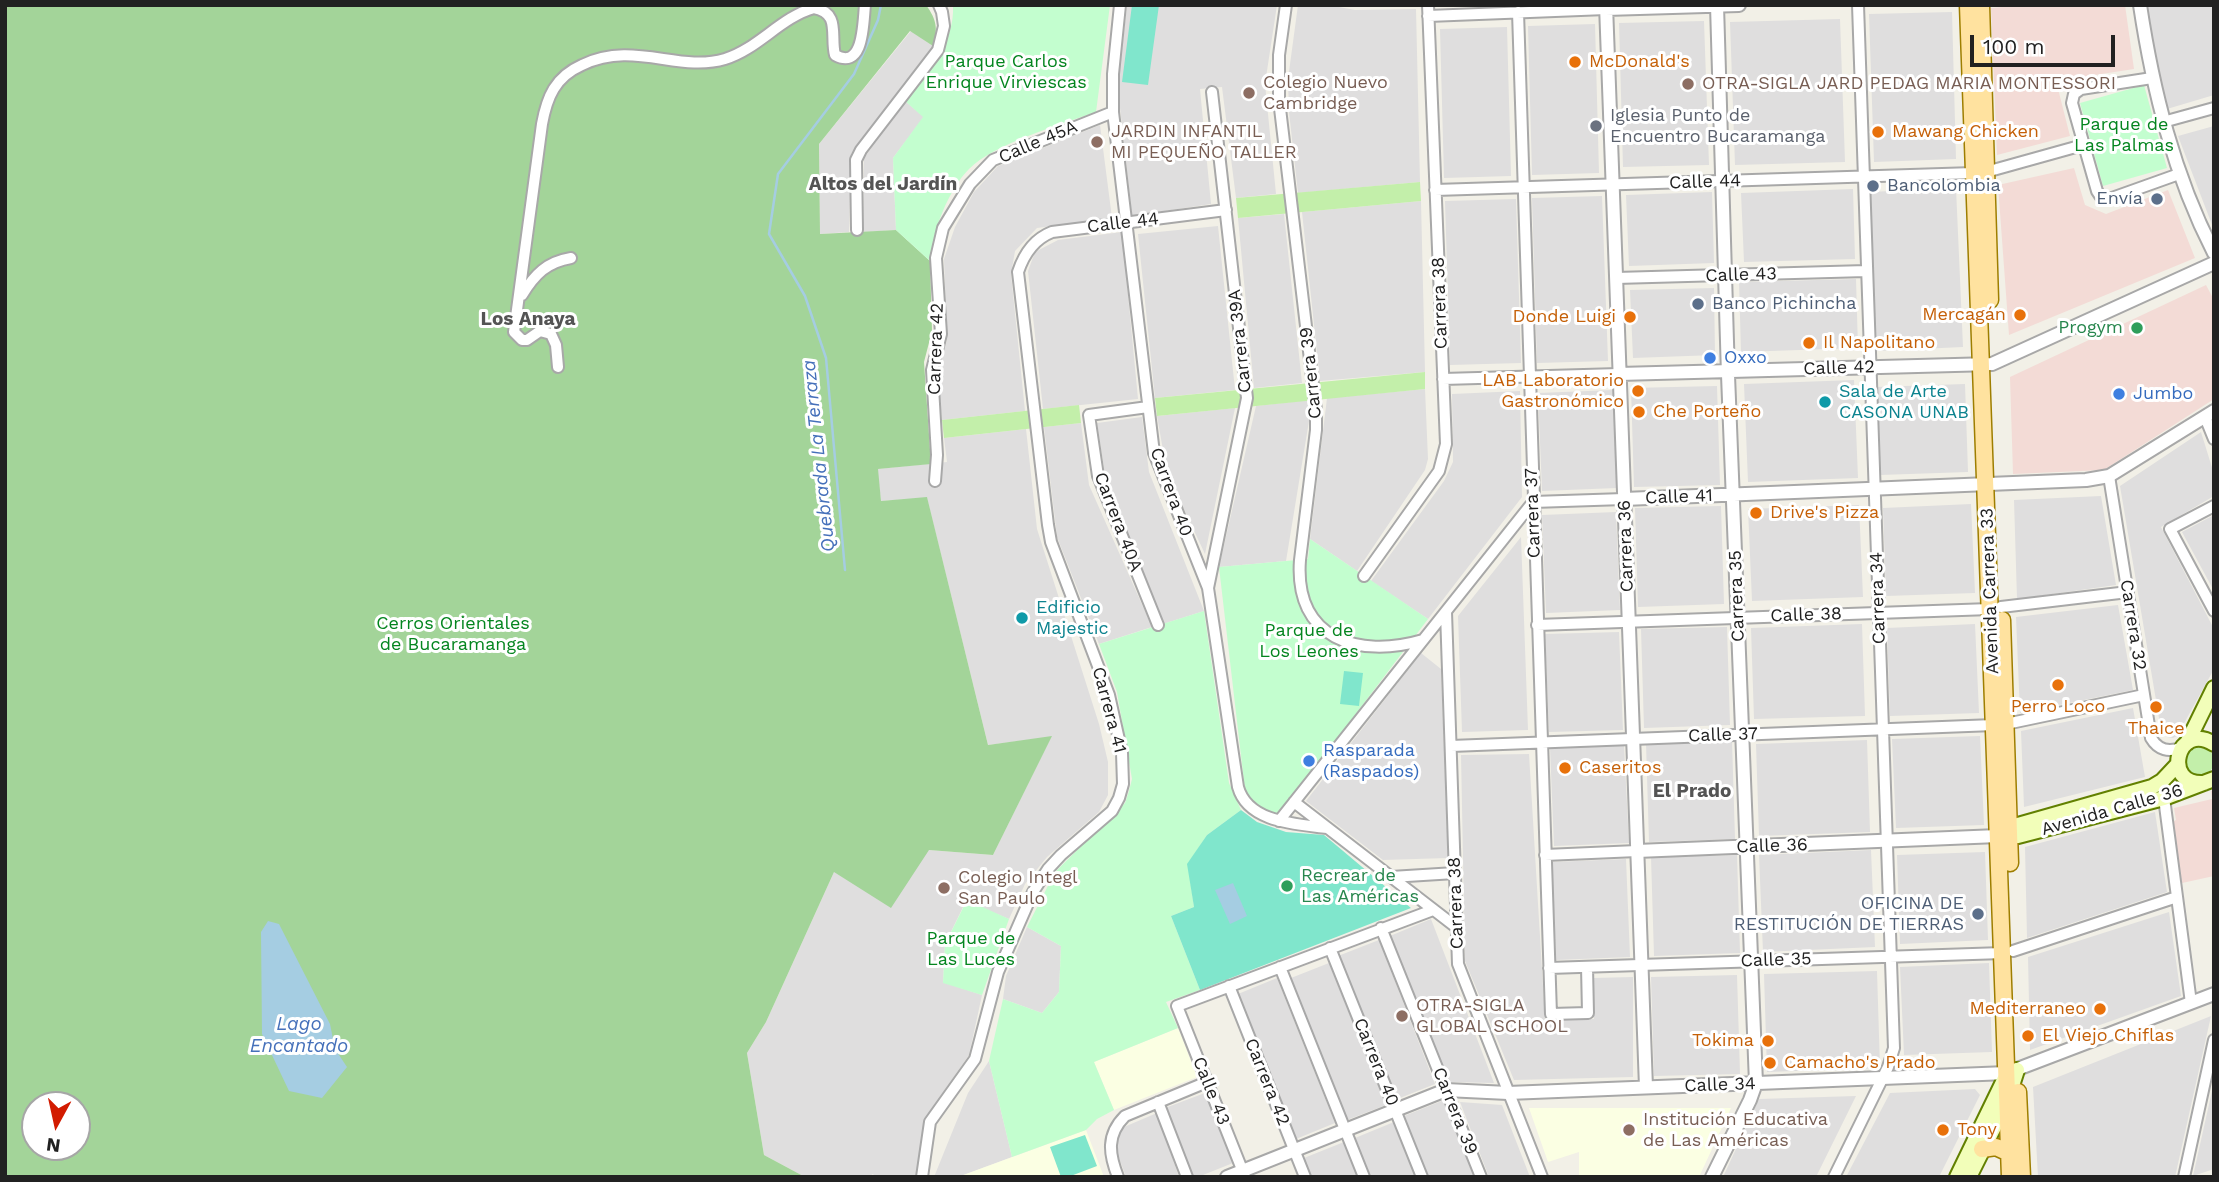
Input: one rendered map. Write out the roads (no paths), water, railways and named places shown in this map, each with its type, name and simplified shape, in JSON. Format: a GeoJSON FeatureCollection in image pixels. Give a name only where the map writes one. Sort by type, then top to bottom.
{"type":"FeatureCollection","features":[{"type":"Feature","properties":{"kind":"main road","name":"Avenida Carrera 33"},"geometry":{"type":"LineString","coordinates":[[1968,5],[1980,172],[2012,1072],[2022,1177]]}},
{"type":"Feature","properties":{"kind":"main road","name":"Avenida Carrera 33"},"geometry":{"type":"LineString","coordinates":[[1980,172],[1981,5]]}},
{"type":"Feature","properties":{"kind":"main road"},"geometry":{"type":"LineString","coordinates":[[2212,780],[2195,783],[2188,780],[2182,775],[2178,764],[2214,688]]}},
{"type":"Feature","properties":{"kind":"main road"},"geometry":{"type":"LineString","coordinates":[[2185,745],[2199,739],[2214,744]]}},
{"type":"Feature","properties":{"kind":"main road","name":"Avenida Calle 36"},"geometry":{"type":"LineString","coordinates":[[2004,835],[2018,825],[2152,787],[2162,781],[2178,764]]}},
{"type":"Feature","properties":{"kind":"main road","name":"Avenida Calle 36"},"geometry":{"type":"LineString","coordinates":[[2004,835],[2018,836],[2164,798],[2212,780]]}},
{"type":"Feature","properties":{"kind":"main road","name":"Avenida Carrera 33"},"geometry":{"type":"LineString","coordinates":[[2010,1177],[2007,1101],[2012,1072]]}},
{"type":"Feature","properties":{"kind":"main road"},"geometry":{"type":"LineString","coordinates":[[1957,1177],[2012,1072]]}},
{"type":"Feature","properties":{"kind":"main road"},"geometry":{"type":"LineString","coordinates":[[1969,1177],[2007,1101]]}},
{"type":"Feature","properties":{"kind":"main road"},"geometry":{"type":"LineString","coordinates":[[1982,1149],[1996,1147],[2009,1153]]}},
{"type":"Feature","properties":{"kind":"street"},"geometry":{"type":"LineString","coordinates":[[558,367],[556,345],[551,334],[540,331],[527,340],[515,335],[546,100],[561,78],[575,68],[606,55],[697,61],[724,59],[814,8],[826,12],[832,21],[835,55],[850,57],[859,48],[865,5]]}},
{"type":"Feature","properties":{"kind":"street"},"geometry":{"type":"LineString","coordinates":[[857,230],[856,160],[860,149],[938,50],[944,26],[943,12],[939,5]]}},
{"type":"Feature","properties":{"kind":"street","name":"Carrera 40"},"geometry":{"type":"LineString","coordinates":[[1120,5],[1113,74],[1113,111],[1148,407],[1158,466],[1208,588],[1240,793],[1254,809],[1279,821],[1327,828]]}},
{"type":"Feature","properties":{"kind":"street","name":"Carrera 39"},"geometry":{"type":"LineString","coordinates":[[1286,5],[1279,55],[1279,100],[1317,421],[1298,581],[1301,596],[1310,614],[1324,629],[1343,642],[1363,647],[1385,648],[1400,647],[1423,640]]}},
{"type":"Feature","properties":{"kind":"street"},"geometry":{"type":"LineString","coordinates":[[1428,11],[1518,12],[1606,7],[1739,5]]}},
{"type":"Feature","properties":{"kind":"street","name":"Carrera 34"},"geometry":{"type":"LineString","coordinates":[[1834,1177],[1883,1079],[1894,1048],[1858,5]]}},
{"type":"Feature","properties":{"kind":"street"},"geometry":{"type":"LineString","coordinates":[[2140,5],[2152,78],[2163,122],[2179,174],[2214,253]]}},
{"type":"Feature","properties":{"kind":"street","name":"Carrera 35"},"geometry":{"type":"LineString","coordinates":[[1712,1177],[1751,1100],[1756,1083],[1728,371],[1717,6]]}},
{"type":"Feature","properties":{"kind":"street","name":"Carrera 36"},"geometry":{"type":"LineString","coordinates":[[1606,7],[1646,1087]]}},
{"type":"Feature","properties":{"kind":"street","name":"Carrera 38"},"geometry":{"type":"LineString","coordinates":[[1364,576],[1439,471],[1446,444],[1428,11]]}},
{"type":"Feature","properties":{"kind":"street","name":"Carrera 37"},"geometry":{"type":"LineString","coordinates":[[1518,12],[1550,1014],[1588,1013],[1587,967]]}},
{"type":"Feature","properties":{"kind":"street"},"geometry":{"type":"LineString","coordinates":[[2152,78],[2081,89],[2074,94],[2071,99],[2083,145],[2099,196],[2104,198],[2112,198],[2179,174]]}},
{"type":"Feature","properties":{"kind":"street","name":"Carrera 39A"},"geometry":{"type":"LineString","coordinates":[[1208,588],[1247,398],[1212,92]]}},
{"type":"Feature","properties":{"kind":"street"},"geometry":{"type":"LineString","coordinates":[[2163,122],[2214,108]]}},
{"type":"Feature","properties":{"kind":"street","name":"Calle 45A"},"geometry":{"type":"LineString","coordinates":[[970,184],[982,169],[1002,156],[1113,111]]}},
{"type":"Feature","properties":{"kind":"street","name":"Calle 44"},"geometry":{"type":"LineString","coordinates":[[1435,190],[1980,172],[2083,145]]}},
{"type":"Feature","properties":{"kind":"street","name":"Carrera 42"},"geometry":{"type":"LineString","coordinates":[[935,481],[937,455],[932,370],[941,334],[936,258],[938,243],[954,208],[970,184]]}},
{"type":"Feature","properties":{"kind":"street","name":"Calle 44"},"geometry":{"type":"LineString","coordinates":[[1027,251],[1044,235],[1052,232],[1226,210]]}},
{"type":"Feature","properties":{"kind":"street","name":"Carrera 41"},"geometry":{"type":"LineString","coordinates":[[922,1177],[930,1122],[975,1059],[998,972],[1038,883],[1061,855],[1112,811],[1123,784],[1122,753],[1109,695],[1051,542],[1018,272],[1027,251]]}},
{"type":"Feature","properties":{"kind":"street"},"geometry":{"type":"LineString","coordinates":[[519,300],[534,276],[550,263],[571,258]]}},
{"type":"Feature","properties":{"kind":"street","name":"Calle 42"},"geometry":{"type":"LineString","coordinates":[[1443,379],[1987,364],[2214,263]]}},
{"type":"Feature","properties":{"kind":"street","name":"Calle 43"},"geometry":{"type":"LineString","coordinates":[[1616,278],[1866,271]]}},
{"type":"Feature","properties":{"kind":"street","name":"Carrera 40A"},"geometry":{"type":"LineString","coordinates":[[1148,407],[1089,415],[1098,476],[1158,625]]}},
{"type":"Feature","properties":{"kind":"street"},"geometry":{"type":"LineString","coordinates":[[2209,414],[2214,439]]}},
{"type":"Feature","properties":{"kind":"street","name":"Calle 41"},"geometry":{"type":"LineString","coordinates":[[1533,502],[2071,482],[2109,476],[2209,414]]}},
{"type":"Feature","properties":{"kind":"street","name":"Carrera 32"},"geometry":{"type":"LineString","coordinates":[[2109,476],[2151,738],[2155,744],[2171,751],[2185,745]]}},
{"type":"Feature","properties":{"kind":"street"},"geometry":{"type":"LineString","coordinates":[[1279,821],[1533,502]]}},
{"type":"Feature","properties":{"kind":"street"},"geometry":{"type":"LineString","coordinates":[[2214,506],[2170,529],[2214,611]]}},
{"type":"Feature","properties":{"kind":"street","name":"Calle 38"},"geometry":{"type":"LineString","coordinates":[[1537,625],[1996,608],[2128,592]]}},
{"type":"Feature","properties":{"kind":"street","name":"Carrera 38"},"geometry":{"type":"LineString","coordinates":[[1446,612],[1458,964],[1542,1177]]}},
{"type":"Feature","properties":{"kind":"street","name":"Calle 37"},"geometry":{"type":"LineString","coordinates":[[1451,746],[2000,725],[2144,695]]}},
{"type":"Feature","properties":{"kind":"street"},"geometry":{"type":"LineString","coordinates":[[2164,798],[2191,1003]]}},
{"type":"Feature","properties":{"kind":"street","name":"Carrera 40"},"geometry":{"type":"LineString","coordinates":[[1294,802],[1456,928]]}},
{"type":"Feature","properties":{"kind":"street","name":"Calle 36"},"geometry":{"type":"LineString","coordinates":[[1545,855],[2004,835]]}},
{"type":"Feature","properties":{"kind":"street"},"geometry":{"type":"LineString","coordinates":[[1391,877],[1455,873]]}},
{"type":"Feature","properties":{"kind":"street","name":"Calle 35"},"geometry":{"type":"LineString","coordinates":[[1549,968],[2008,952],[2177,897]]}},
{"type":"Feature","properties":{"kind":"street"},"geometry":{"type":"LineString","coordinates":[[1229,986],[1433,910]]}},
{"type":"Feature","properties":{"kind":"street","name":"Carrera 39"},"geometry":{"type":"LineString","coordinates":[[1381,928],[1481,1177]]}},
{"type":"Feature","properties":{"kind":"street","name":"Carrera 40"},"geometry":{"type":"LineString","coordinates":[[1330,948],[1422,1177]]}},
{"type":"Feature","properties":{"kind":"street"},"geometry":{"type":"LineString","coordinates":[[1280,967],[1364,1177]]}},
{"type":"Feature","properties":{"kind":"street","name":"Carrera 42"},"geometry":{"type":"LineString","coordinates":[[1229,986],[1305,1177]]}},
{"type":"Feature","properties":{"kind":"street","name":"Calle 43"},"geometry":{"type":"LineString","coordinates":[[1229,986],[1177,1006],[1244,1174]]}},
{"type":"Feature","properties":{"kind":"street","name":"Calle 34"},"geometry":{"type":"LineString","coordinates":[[1227,1177],[1244,1174],[1294,1150],[1446,1090],[1508,1093],[2012,1072],[2214,994]]}},
{"type":"Feature","properties":{"kind":"street"},"geometry":{"type":"LineString","coordinates":[[2184,1177],[2214,1040]]}},
{"type":"Feature","properties":{"kind":"street"},"geometry":{"type":"LineString","coordinates":[[1118,1177],[1110,1149],[1115,1129],[1125,1116],[1207,1082]]}},
{"type":"Feature","properties":{"kind":"street"},"geometry":{"type":"LineString","coordinates":[[1158,1102],[1187,1177]]}},
{"type":"Feature","properties":{"kind":"water"},"geometry":{"type":"Polygon","coordinates":[[[1233,883],[1247,916],[1230,924],[1215,890],[1233,883]]]}},
{"type":"Feature","properties":{"kind":"water","name":"Lago Encantado"},"geometry":{"type":"Polygon","coordinates":[[[268,921],[279,924],[330,1024],[335,1049],[347,1067],[322,1098],[289,1091],[262,1034],[261,932],[268,921]]]}},
{"type":"Feature","properties":{"kind":"waterway","name":"Quebrada La Terraza"},"geometry":{"type":"LineString","coordinates":[[845,570],[826,358],[805,296],[769,234],[778,174],[854,74],[878,20],[881,5]]}},
{"type":"Feature","properties":{"kind":"place","name":"McDonald's"},"geometry":{"type":"Point","coordinates":[1575,62]}},
{"type":"Feature","properties":{"kind":"place","name":"OTRA-SIGLA JARD PEDAG MARIA MONTESSORI"},"geometry":{"type":"Point","coordinates":[1688,84]}},
{"type":"Feature","properties":{"kind":"place","name":"Colegio Nuevo Cambridge"},"geometry":{"type":"Point","coordinates":[1249,93]}},
{"type":"Feature","properties":{"kind":"place","name":"Iglesia Punto de Encuentro Bucaramanga"},"geometry":{"type":"Point","coordinates":[1596,126]}},
{"type":"Feature","properties":{"kind":"place","name":"Mawang Chicken"},"geometry":{"type":"Point","coordinates":[1878,132]}},
{"type":"Feature","properties":{"kind":"place","name":"JARDIN INFANTIL MI PEQUEÑO TALLER"},"geometry":{"type":"Point","coordinates":[1097,142]}},
{"type":"Feature","properties":{"kind":"place","name":"Bancolombia"},"geometry":{"type":"Point","coordinates":[1873,186]}},
{"type":"Feature","properties":{"kind":"place","name":"Envía"},"geometry":{"type":"Point","coordinates":[2157,199]}},
{"type":"Feature","properties":{"kind":"place","name":"Banco Pichincha"},"geometry":{"type":"Point","coordinates":[1698,304]}},
{"type":"Feature","properties":{"kind":"place","name":"Mercagán"},"geometry":{"type":"Point","coordinates":[2020,315]}},
{"type":"Feature","properties":{"kind":"place","name":"Donde Luigi"},"geometry":{"type":"Point","coordinates":[1630,317]}},
{"type":"Feature","properties":{"kind":"place","name":"Progym"},"geometry":{"type":"Point","coordinates":[2137,328]}},
{"type":"Feature","properties":{"kind":"place","name":"Il Napolitano"},"geometry":{"type":"Point","coordinates":[1809,343]}},
{"type":"Feature","properties":{"kind":"place","name":"Oxxo"},"geometry":{"type":"Point","coordinates":[1710,358]}},
{"type":"Feature","properties":{"kind":"place","name":"LAB Laboratorio Gastronómico"},"geometry":{"type":"Point","coordinates":[1638,391]}},
{"type":"Feature","properties":{"kind":"place","name":"Jumbo"},"geometry":{"type":"Point","coordinates":[2119,394]}},
{"type":"Feature","properties":{"kind":"place","name":"Sala de Arte CASONA UNAB"},"geometry":{"type":"Point","coordinates":[1825,402]}},
{"type":"Feature","properties":{"kind":"place","name":"Che Porteño"},"geometry":{"type":"Point","coordinates":[1639,412]}},
{"type":"Feature","properties":{"kind":"place","name":"Drive's Pizza"},"geometry":{"type":"Point","coordinates":[1756,513]}},
{"type":"Feature","properties":{"kind":"place","name":"Edificio Majestic"},"geometry":{"type":"Point","coordinates":[1022,618]}},
{"type":"Feature","properties":{"kind":"place","name":"Perro Loco"},"geometry":{"type":"Point","coordinates":[2058,685]}},
{"type":"Feature","properties":{"kind":"place","name":"Thaice"},"geometry":{"type":"Point","coordinates":[2156,707]}},
{"type":"Feature","properties":{"kind":"place","name":"Rasparada (Raspados)"},"geometry":{"type":"Point","coordinates":[1309,761]}},
{"type":"Feature","properties":{"kind":"place","name":"Caseritos"},"geometry":{"type":"Point","coordinates":[1565,768]}},
{"type":"Feature","properties":{"kind":"place","name":"Recrear de Las Américas"},"geometry":{"type":"Point","coordinates":[1287,886]}},
{"type":"Feature","properties":{"kind":"place","name":"Colegio Integl San Paulo"},"geometry":{"type":"Point","coordinates":[944,888]}},
{"type":"Feature","properties":{"kind":"place","name":"OFICINA DE RESTITUCIÓN DE TIERRAS"},"geometry":{"type":"Point","coordinates":[1978,914]}},
{"type":"Feature","properties":{"kind":"place","name":"Mediterraneo"},"geometry":{"type":"Point","coordinates":[2100,1009]}},
{"type":"Feature","properties":{"kind":"place","name":"OTRA-SIGLA GLOBAL SCHOOL"},"geometry":{"type":"Point","coordinates":[1402,1016]}},
{"type":"Feature","properties":{"kind":"place","name":"El Viejo Chiflas"},"geometry":{"type":"Point","coordinates":[2028,1036]}},
{"type":"Feature","properties":{"kind":"place","name":"Tokima"},"geometry":{"type":"Point","coordinates":[1768,1041]}},
{"type":"Feature","properties":{"kind":"place","name":"Camacho's Prado"},"geometry":{"type":"Point","coordinates":[1770,1063]}},
{"type":"Feature","properties":{"kind":"place","name":"Institución Educativa de Las Américas"},"geometry":{"type":"Point","coordinates":[1629,1130]}},
{"type":"Feature","properties":{"kind":"place","name":"Tony"},"geometry":{"type":"Point","coordinates":[1943,1130]}},
{"type":"Feature","properties":{"kind":"district","name":"Altos del Jardín"},"geometry":{"type":"Point","coordinates":[883,184]}},
{"type":"Feature","properties":{"kind":"district","name":"Los Anaya"},"geometry":{"type":"Point","coordinates":[528,319]}},
{"type":"Feature","properties":{"kind":"district","name":"El Prado"},"geometry":{"type":"Point","coordinates":[1692,791]}},
{"type":"Feature","properties":{"kind":"park label","name":"Parque Carlos Enrique Virviescas"},"geometry":{"type":"Point","coordinates":[1006,72]}},
{"type":"Feature","properties":{"kind":"park label","name":"Parque de Las Palmas"},"geometry":{"type":"Point","coordinates":[2124,135]}},
{"type":"Feature","properties":{"kind":"park label","name":"Cerros Orientales de Bucaramanga"},"geometry":{"type":"Point","coordinates":[453,634]}},
{"type":"Feature","properties":{"kind":"park label","name":"Parque de Los Leones"},"geometry":{"type":"Point","coordinates":[1309,641]}},
{"type":"Feature","properties":{"kind":"park label","name":"Parque de Las Luces"},"geometry":{"type":"Point","coordinates":[971,949]}}]}
